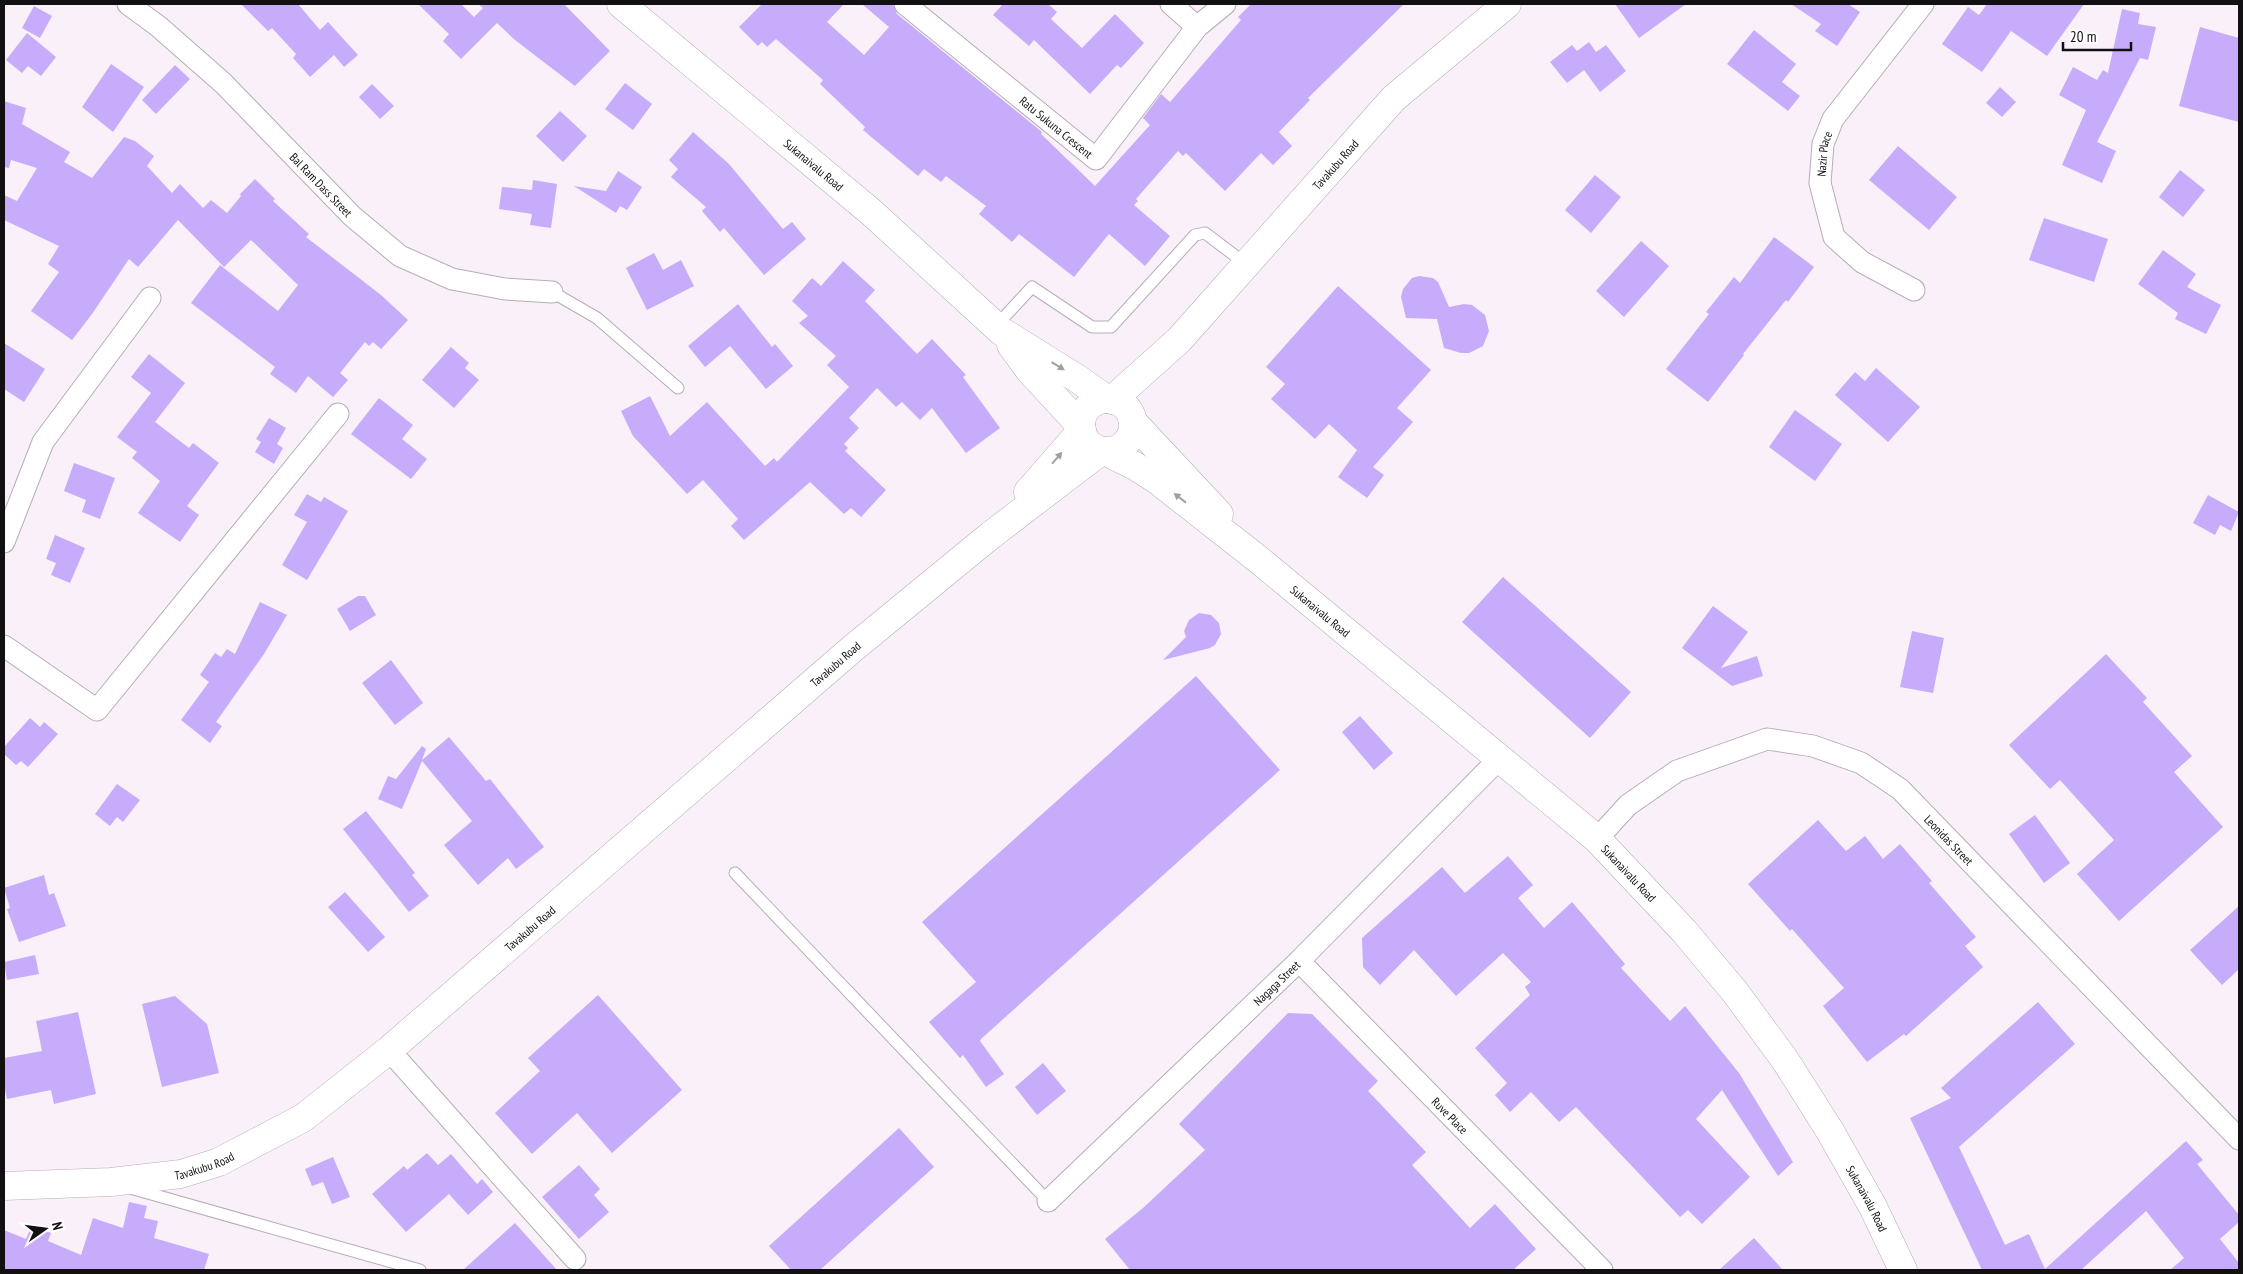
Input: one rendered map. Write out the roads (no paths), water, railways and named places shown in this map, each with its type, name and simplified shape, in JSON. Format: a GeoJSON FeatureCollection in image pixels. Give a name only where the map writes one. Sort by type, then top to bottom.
{"type":"FeatureCollection","features":[{"type":"Feature","properties":{"kind":"main road","name":"Sukanaivalu Road"},"geometry":{"type":"LineString","coordinates":[[621,4],[871,212],[998,329],[1030,370],[1081,428]]}},
{"type":"Feature","properties":{"kind":"main road","name":"Tavakubu Road"},"geometry":{"type":"LineString","coordinates":[[1109,399],[1179,340],[1394,98],[1507,4]]}},
{"type":"Feature","properties":{"kind":"main road","name":"Sukanaivalu Road"},"geometry":{"type":"LineString","coordinates":[[998,329],[1109,399]]}},
{"type":"Feature","properties":{"kind":"main road","name":"Tavakubu Road"},"geometry":{"type":"LineString","coordinates":[[1133,420],[1179,340]]}},
{"type":"Feature","properties":{"kind":"main road"},"geometry":{"type":"LineString","coordinates":[[1109,399],[1126,408],[1133,420],[1133,431],[1129,440],[1122,447],[1114,451],[1102,451],[1092,447],[1086,441],[1081,428],[1083,416],[1088,407],[1109,399]]}},
{"type":"Feature","properties":{"kind":"main road","name":"Sukanaivalu Road"},"geometry":{"type":"LineString","coordinates":[[1133,420],[1206,498],[1259,560]]}},
{"type":"Feature","properties":{"kind":"main road","name":"Tavakubu Road"},"geometry":{"type":"LineString","coordinates":[[992,535],[1081,428]]}},
{"type":"Feature","properties":{"kind":"main road","name":"Sukanaivalu Road"},"geometry":{"type":"LineString","coordinates":[[1102,451],[1135,466],[1157,480],[1259,560],[1598,839],[1684,931],[1735,992],[1785,1060],[1830,1131],[1873,1207],[1903,1270]]}},
{"type":"Feature","properties":{"kind":"main road","name":"Tavakubu Road"},"geometry":{"type":"LineString","coordinates":[[4,1186],[111,1182],[181,1174],[219,1162],[303,1118],[389,1050],[852,649],[992,535],[1102,451]]}},
{"type":"Feature","properties":{"kind":"street","name":"Bal Ram Dass Street"},"geometry":{"type":"LineString","coordinates":[[128,4],[158,26],[223,83],[352,216],[400,256],[452,280],[505,289],[552,292]]}},
{"type":"Feature","properties":{"kind":"street","name":"Ratu Sukuna Crescent"},"geometry":{"type":"LineString","coordinates":[[906,4],[1096,159],[1197,27],[1225,4]]}},
{"type":"Feature","properties":{"kind":"street"},"geometry":{"type":"LineString","coordinates":[[1172,4],[1197,27]]}},
{"type":"Feature","properties":{"kind":"street","name":"Nazir Place"},"geometry":{"type":"LineString","coordinates":[[1914,290],[1862,262],[1834,237],[1820,183],[1823,144],[1833,119],[1923,4]]}},
{"type":"Feature","properties":{"kind":"street"},"geometry":{"type":"LineString","coordinates":[[4,542],[43,442],[150,298]]}},
{"type":"Feature","properties":{"kind":"street"},"geometry":{"type":"LineString","coordinates":[[4,646],[97,710],[338,414]]}},
{"type":"Feature","properties":{"kind":"street","name":"Leonidas Street"},"geometry":{"type":"LineString","coordinates":[[1598,839],[1628,805],[1678,771],[1766,739],[1813,746],[1861,763],[1900,789],[2239,1139]]}},
{"type":"Feature","properties":{"kind":"street","name":"Nagaga Street"},"geometry":{"type":"LineString","coordinates":[[1048,1201],[1298,961],[1500,759]]}},
{"type":"Feature","properties":{"kind":"street","name":"Ruve Place"},"geometry":{"type":"LineString","coordinates":[[1298,961],[1602,1270]]}},
{"type":"Feature","properties":{"kind":"street"},"geometry":{"type":"LineString","coordinates":[[389,1050],[575,1258]]}},
{"type":"Feature","properties":{"kind":"lane"},"geometry":{"type":"LineString","coordinates":[[998,329],[1032,287],[1092,327],[1111,326],[1195,235],[1205,233],[1247,265]]}},
{"type":"Feature","properties":{"kind":"lane"},"geometry":{"type":"LineString","coordinates":[[552,292],[597,318],[678,388]]}},
{"type":"Feature","properties":{"kind":"lane"},"geometry":{"type":"LineString","coordinates":[[735,873],[1048,1201]]}},
{"type":"Feature","properties":{"kind":"lane"},"geometry":{"type":"LineString","coordinates":[[111,1182],[420,1270]]}}]}
